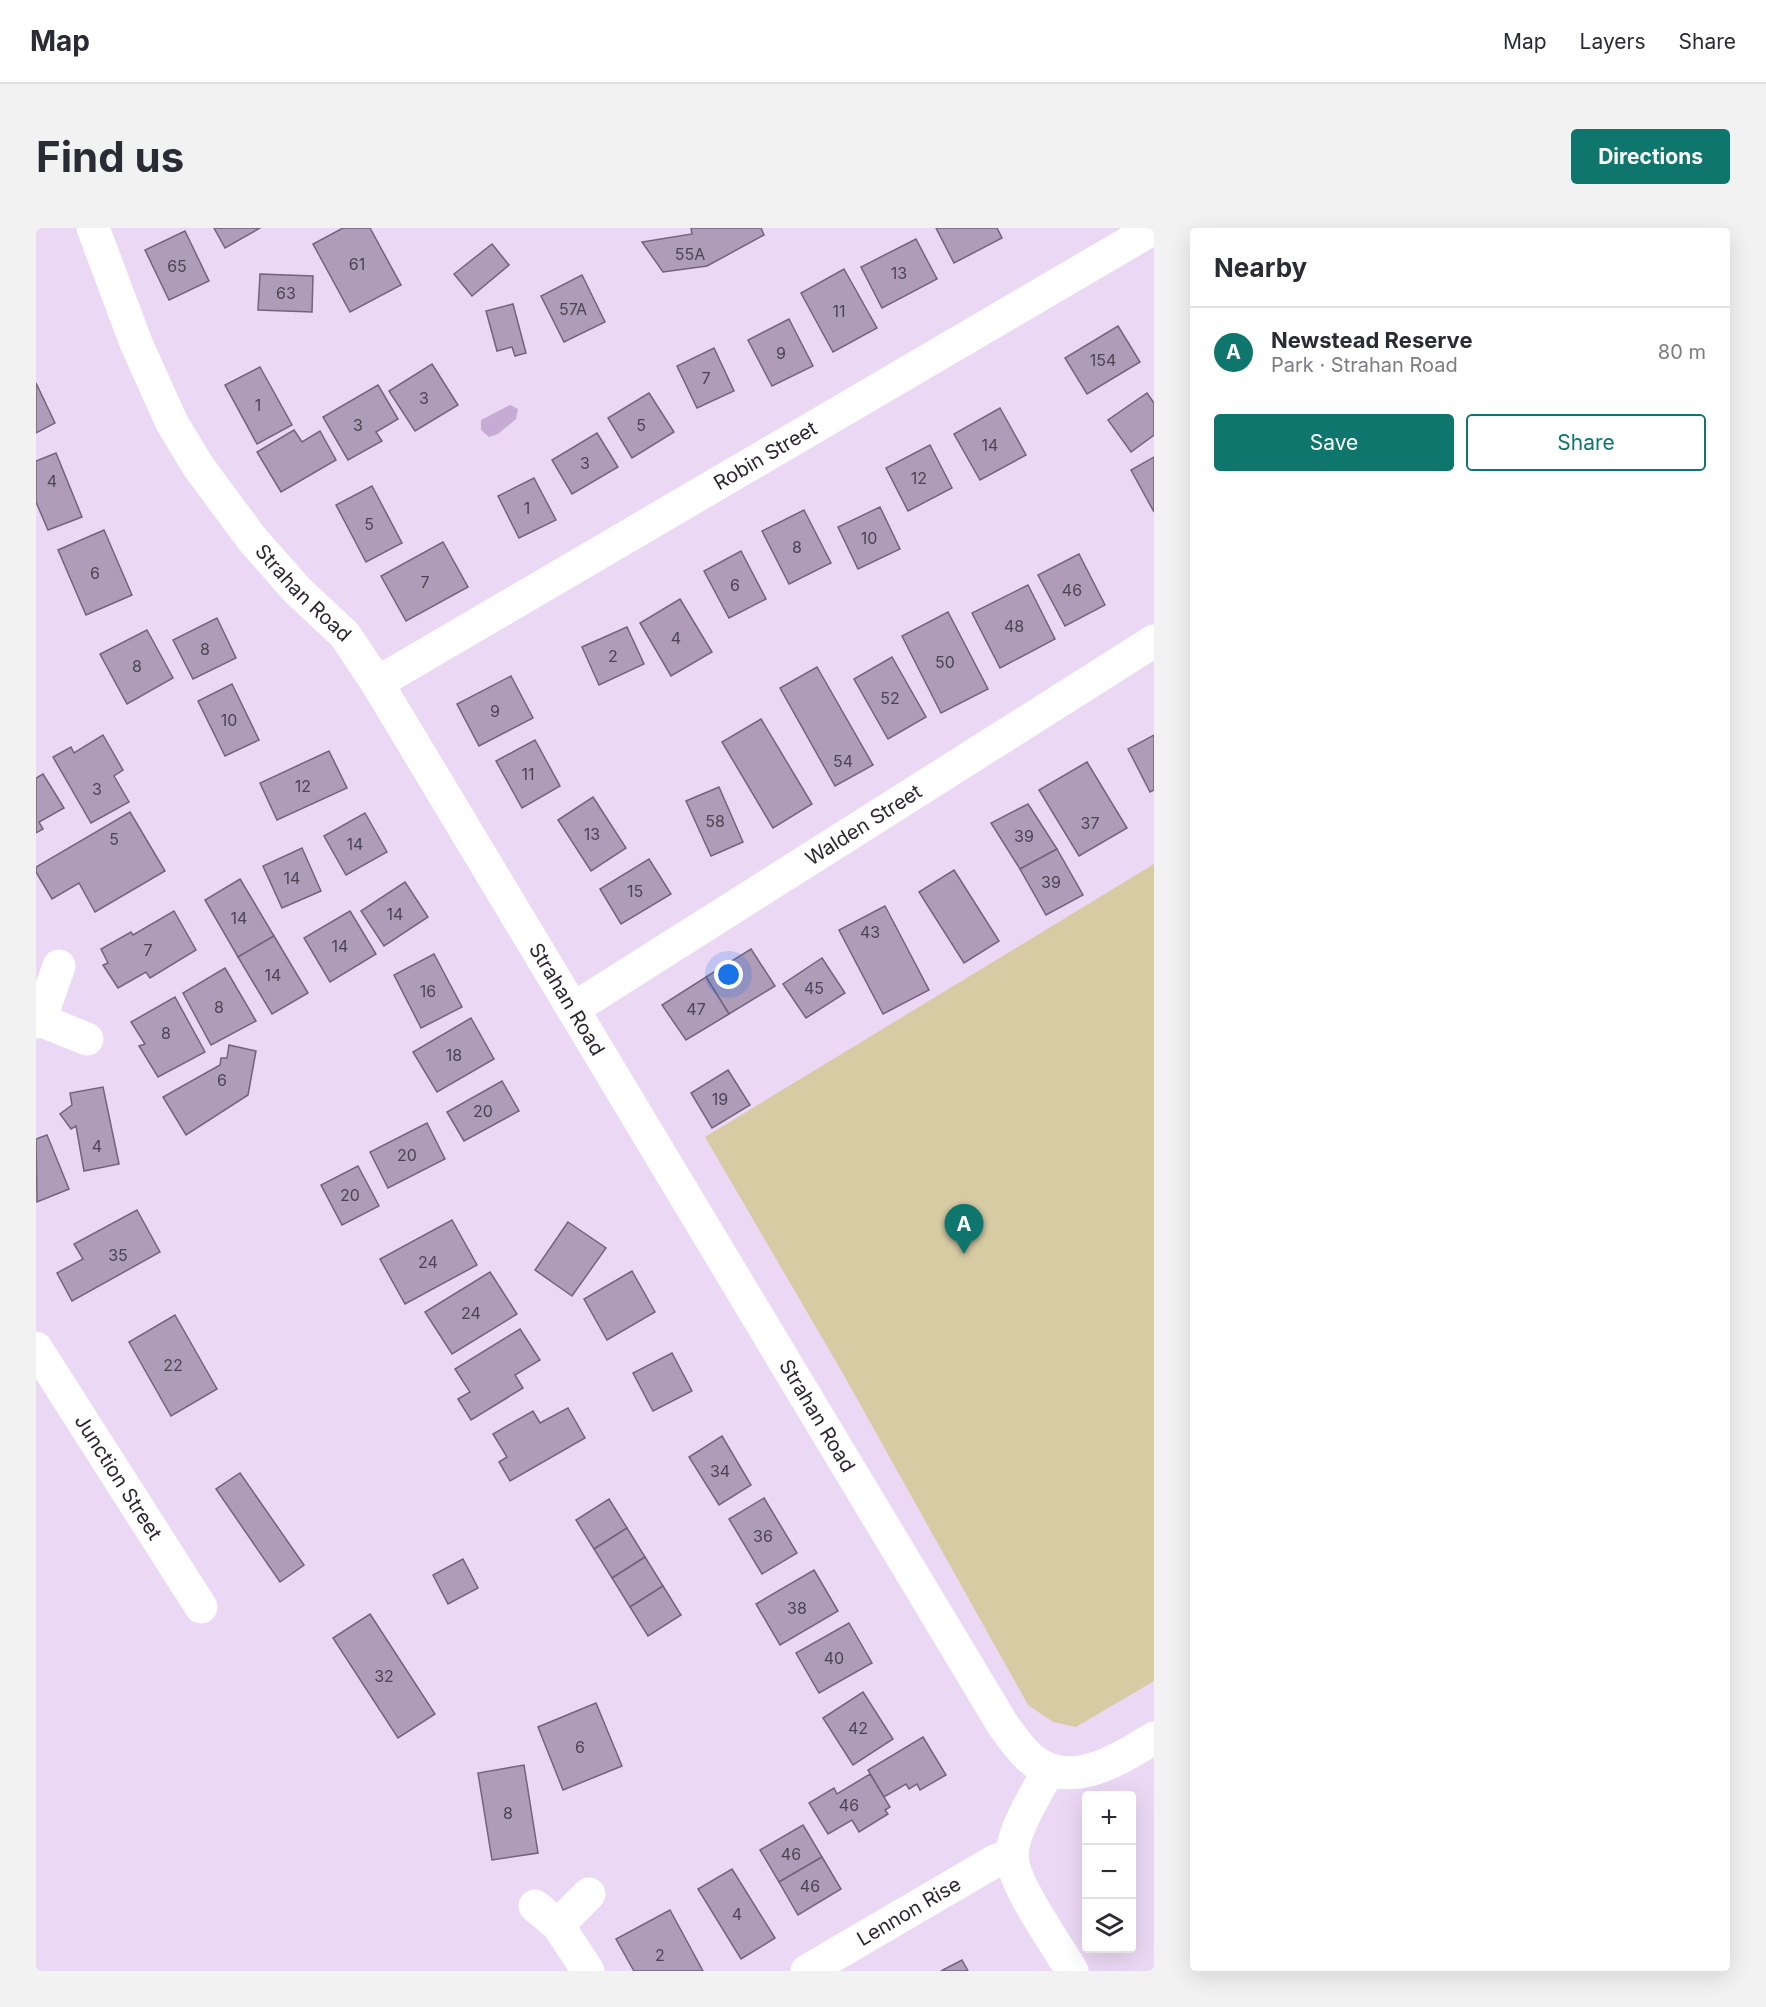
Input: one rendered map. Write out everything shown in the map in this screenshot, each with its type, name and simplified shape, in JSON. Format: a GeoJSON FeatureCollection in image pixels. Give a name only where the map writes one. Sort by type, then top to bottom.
{"type":"FeatureCollection","features":[{"type":"Feature","properties":{"kind":"street","name":"Strahan Road"},"geometry":{"type":"LineString","coordinates":[[93,228],[136,343],[172,423],[198,466],[252,539],[297,590],[345,635],[377,683],[1003,1725],[1030,1758],[1049,1770]]}},
{"type":"Feature","properties":{"kind":"street","name":"Robin Street"},"geometry":{"type":"LineString","coordinates":[[377,683],[1154,228]]}},
{"type":"Feature","properties":{"kind":"street","name":"Walden Street"},"geometry":{"type":"LineString","coordinates":[[573,1009],[1154,640]]}},
{"type":"Feature","properties":{"kind":"street"},"geometry":{"type":"LineString","coordinates":[[59,966],[38,1021],[87,1039]]}},
{"type":"Feature","properties":{"kind":"street","name":"Junction Street"},"geometry":{"type":"LineString","coordinates":[[36,1348],[201,1608]]}},
{"type":"Feature","properties":{"kind":"street"},"geometry":{"type":"LineString","coordinates":[[1072,1971],[1017,1876],[1012,1855],[1019,1830],[1049,1770],[1073,1774],[1091,1770],[1154,1738]]}},
{"type":"Feature","properties":{"kind":"street","name":"Lennon Rise"},"geometry":{"type":"LineString","coordinates":[[807,1971],[995,1861],[1012,1855]]}},
{"type":"Feature","properties":{"kind":"street"},"geometry":{"type":"LineString","coordinates":[[588,1971],[546,1915],[589,1894]]}},
{"type":"Feature","properties":{"kind":"shaded area"},"geometry":{"type":"Polygon","coordinates":[[[510,405],[518,409],[516,419],[498,434],[489,437],[481,430],[481,420],[510,405]]]}},
{"type":"Feature","properties":{"kind":"shaded area"},"geometry":{"type":"Polygon","coordinates":[[[1154,864],[1154,1681],[1076,1727],[1053,1722],[1028,1705],[842,1372],[705,1137],[1154,864]]]}},
{"type":"Feature","properties":{"kind":"building"},"geometry":{"type":"Polygon","coordinates":[[[214,228],[260,228],[225,248],[214,228]]]}},
{"type":"Feature","properties":{"kind":"building"},"geometry":{"type":"Polygon","coordinates":[[[343,228],[370,228],[401,285],[350,312],[313,244],[343,228]]]}},
{"type":"Feature","properties":{"kind":"building"},"geometry":{"type":"Polygon","coordinates":[[[691,228],[761,228],[764,235],[707,266],[663,272],[642,242],[692,234],[691,228]]]}},
{"type":"Feature","properties":{"kind":"building"},"geometry":{"type":"Polygon","coordinates":[[[936,228],[997,228],[1002,238],[954,263],[936,228]]]}},
{"type":"Feature","properties":{"kind":"building"},"geometry":{"type":"Polygon","coordinates":[[[185,231],[209,281],[169,300],[145,250],[185,231]]]}},
{"type":"Feature","properties":{"kind":"building"},"geometry":{"type":"Polygon","coordinates":[[[916,239],[937,279],[882,308],[861,267],[916,239]]]}},
{"type":"Feature","properties":{"kind":"building"},"geometry":{"type":"Polygon","coordinates":[[[492,244],[509,265],[472,296],[454,274],[492,244]]]}},
{"type":"Feature","properties":{"kind":"building"},"geometry":{"type":"Polygon","coordinates":[[[844,269],[877,328],[833,352],[801,293],[844,269]]]}},
{"type":"Feature","properties":{"kind":"building"},"geometry":{"type":"Polygon","coordinates":[[[260,274],[313,276],[312,312],[258,310],[260,274]]]}},
{"type":"Feature","properties":{"kind":"building"},"geometry":{"type":"Polygon","coordinates":[[[582,275],[605,322],[564,342],[541,296],[582,275]]]}},
{"type":"Feature","properties":{"kind":"building"},"geometry":{"type":"Polygon","coordinates":[[[513,304],[526,353],[515,356],[512,347],[497,351],[486,311],[513,304]]]}},
{"type":"Feature","properties":{"kind":"building"},"geometry":{"type":"Polygon","coordinates":[[[789,319],[813,366],[772,386],[748,340],[789,319]]]}},
{"type":"Feature","properties":{"kind":"building"},"geometry":{"type":"Polygon","coordinates":[[[1118,326],[1140,362],[1087,394],[1065,358],[1118,326]]]}},
{"type":"Feature","properties":{"kind":"building"},"geometry":{"type":"Polygon","coordinates":[[[714,348],[734,391],[697,408],[677,366],[714,348]]]}},
{"type":"Feature","properties":{"kind":"building"},"geometry":{"type":"Polygon","coordinates":[[[432,364],[458,405],[415,431],[389,391],[432,364]]]}},
{"type":"Feature","properties":{"kind":"building"},"geometry":{"type":"Polygon","coordinates":[[[260,367],[292,425],[257,444],[225,385],[260,367]]]}},
{"type":"Feature","properties":{"kind":"building"},"geometry":{"type":"Polygon","coordinates":[[[36,383],[55,423],[36,433],[36,383]]]}},
{"type":"Feature","properties":{"kind":"building"},"geometry":{"type":"Polygon","coordinates":[[[378,385],[398,419],[376,432],[382,441],[348,460],[323,417],[378,385]]]}},
{"type":"Feature","properties":{"kind":"building"},"geometry":{"type":"Polygon","coordinates":[[[649,393],[674,432],[632,458],[608,418],[649,393]]]}},
{"type":"Feature","properties":{"kind":"building"},"geometry":{"type":"Polygon","coordinates":[[[1147,393],[1154,403],[1154,435],[1131,452],[1108,420],[1147,393]]]}},
{"type":"Feature","properties":{"kind":"building"},"geometry":{"type":"Polygon","coordinates":[[[1000,408],[1026,455],[980,480],[954,434],[1000,408]]]}},
{"type":"Feature","properties":{"kind":"building"},"geometry":{"type":"Polygon","coordinates":[[[294,430],[302,442],[320,431],[336,460],[281,492],[257,452],[294,430]]]}},
{"type":"Feature","properties":{"kind":"building"},"geometry":{"type":"Polygon","coordinates":[[[597,433],[618,467],[572,494],[552,460],[597,433]]]}},
{"type":"Feature","properties":{"kind":"building"},"geometry":{"type":"Polygon","coordinates":[[[930,445],[952,488],[908,511],[886,468],[930,445]]]}},
{"type":"Feature","properties":{"kind":"building"},"geometry":{"type":"Polygon","coordinates":[[[56,453],[82,517],[48,530],[36,502],[36,461],[56,453]]]}},
{"type":"Feature","properties":{"kind":"building"},"geometry":{"type":"Polygon","coordinates":[[[1154,457],[1154,512],[1131,470],[1154,457]]]}},
{"type":"Feature","properties":{"kind":"building"},"geometry":{"type":"Polygon","coordinates":[[[534,478],[556,520],[519,538],[498,496],[534,478]]]}},
{"type":"Feature","properties":{"kind":"building"},"geometry":{"type":"Polygon","coordinates":[[[372,486],[402,543],[366,562],[336,505],[372,486]]]}},
{"type":"Feature","properties":{"kind":"building"},"geometry":{"type":"Polygon","coordinates":[[[880,507],[900,549],[858,569],[838,527],[880,507]]]}},
{"type":"Feature","properties":{"kind":"building"},"geometry":{"type":"Polygon","coordinates":[[[804,510],[831,563],[789,584],[762,531],[804,510]]]}},
{"type":"Feature","properties":{"kind":"building"},"geometry":{"type":"Polygon","coordinates":[[[104,530],[132,595],[86,615],[58,550],[104,530]]]}},
{"type":"Feature","properties":{"kind":"building"},"geometry":{"type":"Polygon","coordinates":[[[443,542],[468,587],[406,621],[381,576],[443,542]]]}},
{"type":"Feature","properties":{"kind":"building"},"geometry":{"type":"Polygon","coordinates":[[[741,551],[766,599],[729,618],[704,571],[741,551]]]}},
{"type":"Feature","properties":{"kind":"building"},"geometry":{"type":"Polygon","coordinates":[[[1079,554],[1105,605],[1065,626],[1038,575],[1079,554]]]}},
{"type":"Feature","properties":{"kind":"building"},"geometry":{"type":"Polygon","coordinates":[[[1028,585],[1055,639],[1000,668],[972,613],[1028,585]]]}},
{"type":"Feature","properties":{"kind":"building"},"geometry":{"type":"Polygon","coordinates":[[[680,599],[712,652],[671,676],[640,623],[680,599]]]}},
{"type":"Feature","properties":{"kind":"building"},"geometry":{"type":"Polygon","coordinates":[[[948,612],[988,689],[941,713],[902,636],[948,612]]]}},
{"type":"Feature","properties":{"kind":"building"},"geometry":{"type":"Polygon","coordinates":[[[217,618],[236,658],[193,679],[173,640],[217,618]]]}},
{"type":"Feature","properties":{"kind":"building"},"geometry":{"type":"Polygon","coordinates":[[[627,627],[644,664],[599,685],[582,647],[627,627]]]}},
{"type":"Feature","properties":{"kind":"building"},"geometry":{"type":"Polygon","coordinates":[[[147,630],[173,678],[127,704],[100,654],[147,630]]]}},
{"type":"Feature","properties":{"kind":"building"},"geometry":{"type":"Polygon","coordinates":[[[892,657],[926,717],[888,739],[854,679],[892,657]]]}},
{"type":"Feature","properties":{"kind":"building"},"geometry":{"type":"Polygon","coordinates":[[[817,667],[873,765],[835,786],[780,688],[817,667]]]}},
{"type":"Feature","properties":{"kind":"building"},"geometry":{"type":"Polygon","coordinates":[[[511,676],[533,718],[479,746],[457,704],[511,676]]]}},
{"type":"Feature","properties":{"kind":"building"},"geometry":{"type":"Polygon","coordinates":[[[232,684],[259,740],[225,756],[198,701],[232,684]]]}},
{"type":"Feature","properties":{"kind":"building"},"geometry":{"type":"Polygon","coordinates":[[[761,719],[812,804],[773,828],[722,742],[761,719]]]}},
{"type":"Feature","properties":{"kind":"building"},"geometry":{"type":"Polygon","coordinates":[[[103,735],[123,770],[114,776],[129,802],[91,823],[53,757],[71,747],[74,753],[103,735]]]}},
{"type":"Feature","properties":{"kind":"building"},"geometry":{"type":"Polygon","coordinates":[[[1154,735],[1154,790],[1150,792],[1128,749],[1154,735]]]}},
{"type":"Feature","properties":{"kind":"building"},"geometry":{"type":"Polygon","coordinates":[[[535,740],[560,786],[522,808],[496,761],[535,740]]]}},
{"type":"Feature","properties":{"kind":"building"},"geometry":{"type":"Polygon","coordinates":[[[329,751],[347,788],[277,820],[260,783],[329,751]]]}},
{"type":"Feature","properties":{"kind":"building"},"geometry":{"type":"Polygon","coordinates":[[[1087,762],[1127,828],[1079,856],[1039,790],[1087,762]]]}},
{"type":"Feature","properties":{"kind":"building"},"geometry":{"type":"Polygon","coordinates":[[[43,774],[64,808],[39,822],[43,829],[36,833],[36,778],[43,774]]]}},
{"type":"Feature","properties":{"kind":"building"},"geometry":{"type":"Polygon","coordinates":[[[719,787],[743,842],[711,856],[686,801],[719,787]]]}},
{"type":"Feature","properties":{"kind":"building"},"geometry":{"type":"Polygon","coordinates":[[[593,797],[626,848],[591,871],[558,820],[593,797]]]}},
{"type":"Feature","properties":{"kind":"building"},"geometry":{"type":"Polygon","coordinates":[[[1028,804],[1057,849],[1020,869],[991,823],[1028,804]]]}},
{"type":"Feature","properties":{"kind":"building"},"geometry":{"type":"Polygon","coordinates":[[[130,812],[165,871],[95,912],[79,883],[52,899],[36,872],[36,867],[130,812]]]}},
{"type":"Feature","properties":{"kind":"building"},"geometry":{"type":"Polygon","coordinates":[[[365,813],[387,852],[346,875],[324,836],[365,813]]]}},
{"type":"Feature","properties":{"kind":"building"},"geometry":{"type":"Polygon","coordinates":[[[302,848],[321,891],[282,908],[263,866],[302,848]]]}},
{"type":"Feature","properties":{"kind":"building"},"geometry":{"type":"Polygon","coordinates":[[[1057,849],[1083,895],[1046,915],[1020,869],[1057,849]]]}},
{"type":"Feature","properties":{"kind":"building"},"geometry":{"type":"Polygon","coordinates":[[[649,859],[671,894],[621,924],[600,889],[649,859]]]}},
{"type":"Feature","properties":{"kind":"building"},"geometry":{"type":"Polygon","coordinates":[[[954,870],[999,941],[964,963],[919,892],[954,870]]]}},
{"type":"Feature","properties":{"kind":"building"},"geometry":{"type":"Polygon","coordinates":[[[240,879],[274,936],[238,957],[205,900],[240,879]]]}},
{"type":"Feature","properties":{"kind":"building"},"geometry":{"type":"Polygon","coordinates":[[[405,882],[428,917],[384,946],[361,911],[405,882]]]}},
{"type":"Feature","properties":{"kind":"building"},"geometry":{"type":"Polygon","coordinates":[[[885,906],[929,990],[883,1014],[839,930],[885,906]]]}},
{"type":"Feature","properties":{"kind":"building"},"geometry":{"type":"Polygon","coordinates":[[[174,911],[196,950],[150,978],[146,972],[118,988],[103,965],[108,963],[101,949],[131,932],[133,935],[174,911]]]}},
{"type":"Feature","properties":{"kind":"building"},"geometry":{"type":"Polygon","coordinates":[[[350,911],[376,954],[330,982],[304,938],[350,911]]]}},
{"type":"Feature","properties":{"kind":"building"},"geometry":{"type":"Polygon","coordinates":[[[274,936],[308,993],[272,1014],[238,957],[274,936]]]}},
{"type":"Feature","properties":{"kind":"building"},"geometry":{"type":"Polygon","coordinates":[[[751,949],[775,986],[729,1014],[706,977],[751,949]]]}},
{"type":"Feature","properties":{"kind":"building"},"geometry":{"type":"Polygon","coordinates":[[[434,954],[462,1007],[421,1028],[394,975],[434,954]]]}},
{"type":"Feature","properties":{"kind":"building"},"geometry":{"type":"Polygon","coordinates":[[[822,958],[845,993],[806,1018],[783,984],[822,958]]]}},
{"type":"Feature","properties":{"kind":"building"},"geometry":{"type":"Polygon","coordinates":[[[225,968],[256,1021],[211,1045],[183,993],[225,968]]]}},
{"type":"Feature","properties":{"kind":"building"},"geometry":{"type":"Polygon","coordinates":[[[706,977],[729,1014],[686,1040],[662,1005],[706,977]]]}},
{"type":"Feature","properties":{"kind":"building"},"geometry":{"type":"Polygon","coordinates":[[[175,997],[205,1052],[158,1077],[139,1046],[145,1044],[131,1022],[175,997]]]}},
{"type":"Feature","properties":{"kind":"building"},"geometry":{"type":"Polygon","coordinates":[[[471,1018],[494,1059],[437,1092],[413,1052],[471,1018]]]}},
{"type":"Feature","properties":{"kind":"building"},"geometry":{"type":"Polygon","coordinates":[[[229,1045],[256,1051],[248,1095],[186,1135],[163,1097],[220,1065],[221,1058],[227,1058],[229,1045]]]}},
{"type":"Feature","properties":{"kind":"building"},"geometry":{"type":"Polygon","coordinates":[[[728,1070],[750,1105],[712,1128],[691,1093],[728,1070]]]}},
{"type":"Feature","properties":{"kind":"building"},"geometry":{"type":"Polygon","coordinates":[[[502,1081],[519,1111],[464,1141],[447,1112],[502,1081]]]}},
{"type":"Feature","properties":{"kind":"building"},"geometry":{"type":"Polygon","coordinates":[[[103,1087],[119,1164],[84,1171],[76,1126],[71,1129],[60,1114],[72,1105],[70,1093],[103,1087]]]}},
{"type":"Feature","properties":{"kind":"building"},"geometry":{"type":"Polygon","coordinates":[[[427,1123],[445,1159],[388,1188],[370,1152],[427,1123]]]}},
{"type":"Feature","properties":{"kind":"building"},"geometry":{"type":"Polygon","coordinates":[[[47,1135],[69,1189],[37,1202],[36,1139],[47,1135]]]}},
{"type":"Feature","properties":{"kind":"building"},"geometry":{"type":"Polygon","coordinates":[[[358,1166],[379,1206],[342,1225],[321,1185],[358,1166]]]}},
{"type":"Feature","properties":{"kind":"building"},"geometry":{"type":"Polygon","coordinates":[[[137,1210],[160,1252],[72,1301],[57,1273],[83,1259],[74,1244],[137,1210]]]}},
{"type":"Feature","properties":{"kind":"building"},"geometry":{"type":"Polygon","coordinates":[[[452,1220],[477,1265],[405,1304],[380,1259],[452,1220]]]}},
{"type":"Feature","properties":{"kind":"building"},"geometry":{"type":"Polygon","coordinates":[[[568,1222],[606,1248],[572,1296],[535,1270],[568,1222]]]}},
{"type":"Feature","properties":{"kind":"building"},"geometry":{"type":"Polygon","coordinates":[[[632,1271],[655,1312],[607,1340],[584,1299],[632,1271]]]}},
{"type":"Feature","properties":{"kind":"building"},"geometry":{"type":"Polygon","coordinates":[[[490,1272],[517,1314],[452,1354],[425,1312],[490,1272]]]}},
{"type":"Feature","properties":{"kind":"building"},"geometry":{"type":"Polygon","coordinates":[[[175,1315],[217,1389],[171,1416],[129,1342],[175,1315]]]}},
{"type":"Feature","properties":{"kind":"building"},"geometry":{"type":"Polygon","coordinates":[[[520,1329],[540,1360],[515,1375],[523,1388],[471,1420],[458,1399],[470,1392],[455,1369],[520,1329]]]}},
{"type":"Feature","properties":{"kind":"building"},"geometry":{"type":"Polygon","coordinates":[[[672,1353],[692,1391],[653,1411],[633,1373],[672,1353]]]}},
{"type":"Feature","properties":{"kind":"building"},"geometry":{"type":"Polygon","coordinates":[[[568,1408],[585,1438],[510,1481],[499,1462],[507,1457],[493,1434],[533,1411],[540,1423],[568,1408]]]}},
{"type":"Feature","properties":{"kind":"building"},"geometry":{"type":"Polygon","coordinates":[[[722,1436],[751,1485],[719,1505],[689,1457],[722,1436]]]}},
{"type":"Feature","properties":{"kind":"building"},"geometry":{"type":"Polygon","coordinates":[[[240,1473],[304,1565],[280,1582],[216,1489],[240,1473]]]}},
{"type":"Feature","properties":{"kind":"building"},"geometry":{"type":"Polygon","coordinates":[[[764,1498],[797,1553],[762,1574],[729,1519],[764,1498]]]}},
{"type":"Feature","properties":{"kind":"building"},"geometry":{"type":"Polygon","coordinates":[[[609,1499],[627,1528],[594,1549],[576,1520],[609,1499]]]}},
{"type":"Feature","properties":{"kind":"building"},"geometry":{"type":"Polygon","coordinates":[[[627,1528],[645,1557],[612,1578],[594,1549],[627,1528]]]}},
{"type":"Feature","properties":{"kind":"building"},"geometry":{"type":"Polygon","coordinates":[[[645,1557],[663,1586],[630,1607],[612,1578],[645,1557]]]}},
{"type":"Feature","properties":{"kind":"building"},"geometry":{"type":"Polygon","coordinates":[[[463,1559],[478,1588],[448,1604],[433,1575],[463,1559]]]}},
{"type":"Feature","properties":{"kind":"building"},"geometry":{"type":"Polygon","coordinates":[[[814,1570],[838,1611],[780,1645],[756,1604],[814,1570]]]}},
{"type":"Feature","properties":{"kind":"building"},"geometry":{"type":"Polygon","coordinates":[[[663,1586],[681,1615],[648,1636],[630,1607],[663,1586]]]}},
{"type":"Feature","properties":{"kind":"building"},"geometry":{"type":"Polygon","coordinates":[[[370,1614],[435,1714],[398,1738],[333,1638],[370,1614]]]}},
{"type":"Feature","properties":{"kind":"building"},"geometry":{"type":"Polygon","coordinates":[[[849,1623],[872,1663],[819,1693],[796,1653],[849,1623]]]}},
{"type":"Feature","properties":{"kind":"building"},"geometry":{"type":"Polygon","coordinates":[[[863,1692],[893,1739],[853,1765],[823,1718],[863,1692]]]}},
{"type":"Feature","properties":{"kind":"building"},"geometry":{"type":"Polygon","coordinates":[[[596,1703],[622,1766],[563,1790],[538,1727],[596,1703]]]}},
{"type":"Feature","properties":{"kind":"building"},"geometry":{"type":"Polygon","coordinates":[[[923,1737],[946,1775],[920,1790],[917,1784],[909,1789],[906,1784],[884,1797],[868,1770],[923,1737]]]}},
{"type":"Feature","properties":{"kind":"building"},"geometry":{"type":"Polygon","coordinates":[[[524,1765],[538,1853],[492,1860],[478,1773],[524,1765]]]}},
{"type":"Feature","properties":{"kind":"building"},"geometry":{"type":"Polygon","coordinates":[[[870,1774],[890,1807],[885,1810],[888,1814],[859,1832],[852,1820],[828,1834],[809,1803],[834,1788],[837,1794],[870,1774]]]}},
{"type":"Feature","properties":{"kind":"building"},"geometry":{"type":"Polygon","coordinates":[[[803,1825],[822,1857],[779,1882],[760,1850],[803,1825]]]}},
{"type":"Feature","properties":{"kind":"building"},"geometry":{"type":"Polygon","coordinates":[[[822,1857],[841,1889],[798,1915],[779,1882],[822,1857]]]}},
{"type":"Feature","properties":{"kind":"building"},"geometry":{"type":"Polygon","coordinates":[[[732,1869],[775,1938],[741,1959],[698,1889],[732,1869]]]}},
{"type":"Feature","properties":{"kind":"building"},"geometry":{"type":"Polygon","coordinates":[[[670,1910],[703,1971],[634,1971],[616,1939],[670,1910]]]}},
{"type":"Feature","properties":{"kind":"building"},"geometry":{"type":"Polygon","coordinates":[[[962,1960],[968,1971],[941,1971],[962,1960]]]}},
{"type":"Feature","properties":{"kind":"place","name":"Newstead Reserve"},"geometry":{"type":"Point","coordinates":[964,1254]}}]}
